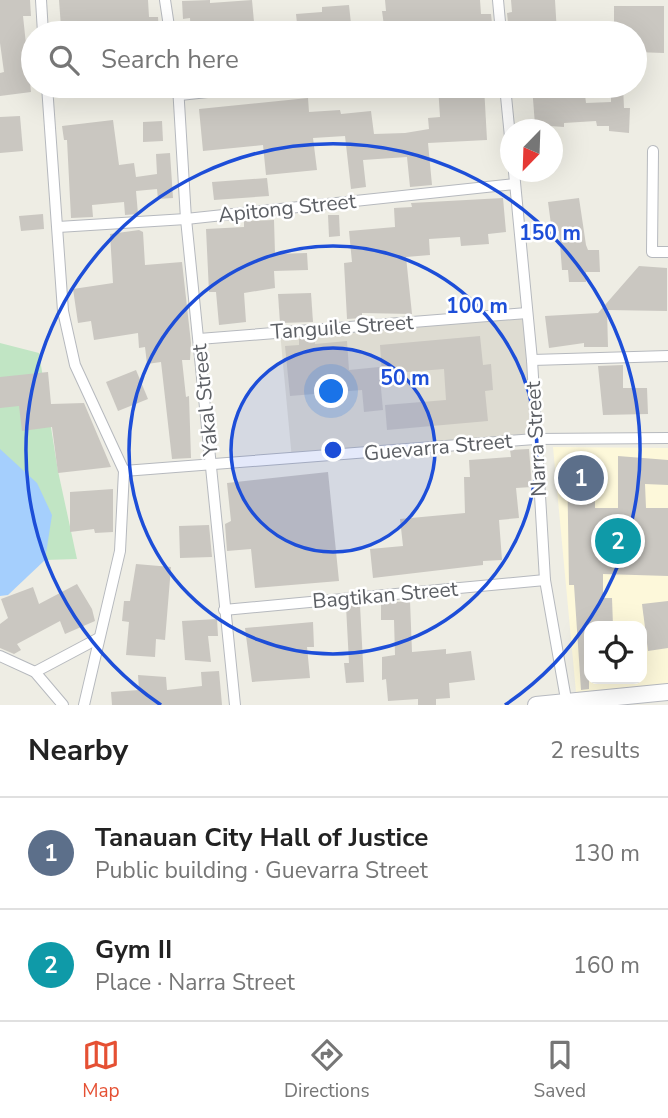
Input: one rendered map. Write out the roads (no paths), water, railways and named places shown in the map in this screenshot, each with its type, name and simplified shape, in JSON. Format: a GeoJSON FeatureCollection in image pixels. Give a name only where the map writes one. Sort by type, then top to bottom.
{"type":"FeatureCollection","features":[{"type":"Feature","properties":{"kind":"street"},"geometry":{"type":"LineString","coordinates":[[41,0],[42,21]]}},
{"type":"Feature","properties":{"kind":"street"},"geometry":{"type":"LineString","coordinates":[[165,0],[168,21]]}},
{"type":"Feature","properties":{"kind":"street"},"geometry":{"type":"LineString","coordinates":[[498,0],[500,21]]}},
{"type":"Feature","properties":{"kind":"street"},"geometry":{"type":"LineString","coordinates":[[48,98],[63,311],[75,365],[124,471],[120,551],[84,705]]}},
{"type":"Feature","properties":{"kind":"street","name":"Yakal Street"},"geometry":{"type":"LineString","coordinates":[[179,98],[186,219],[213,465],[235,705]]}},
{"type":"Feature","properties":{"kind":"street"},"geometry":{"type":"LineString","coordinates":[[506,98],[508,119]]}},
{"type":"Feature","properties":{"kind":"street"},"geometry":{"type":"LineString","coordinates":[[653,151],[652,252],[668,252]]}},
{"type":"Feature","properties":{"kind":"street","name":"Apitong Street"},"geometry":{"type":"LineString","coordinates":[[58,227],[186,219],[515,184]]}},
{"type":"Feature","properties":{"kind":"street","name":"Narra Street"},"geometry":{"type":"LineString","coordinates":[[515,184],[531,360],[545,580],[567,703]]}},
{"type":"Feature","properties":{"kind":"street","name":"Tanguile Street"},"geometry":{"type":"LineString","coordinates":[[199,339],[527,313]]}},
{"type":"Feature","properties":{"kind":"street"},"geometry":{"type":"LineString","coordinates":[[531,360],[668,356]]}},
{"type":"Feature","properties":{"kind":"street","name":"Guevarra Street"},"geometry":{"type":"LineString","coordinates":[[124,471],[536,439],[668,438]]}},
{"type":"Feature","properties":{"kind":"street","name":"Bagtikan Street"},"geometry":{"type":"LineString","coordinates":[[225,610],[545,580]]}},
{"type":"Feature","properties":{"kind":"street"},"geometry":{"type":"LineString","coordinates":[[35,672],[99,638]]}},
{"type":"Feature","properties":{"kind":"street"},"geometry":{"type":"LineString","coordinates":[[0,656],[35,672],[63,705]]}},
{"type":"Feature","properties":{"kind":"street"},"geometry":{"type":"LineString","coordinates":[[536,705],[668,692]]}},
{"type":"Feature","properties":{"kind":"water"},"geometry":{"type":"Polygon","coordinates":[[[0,449],[37,483],[52,515],[45,560],[8,595],[0,596],[0,449]]]}},
{"type":"Feature","properties":{"kind":"place","name":"Tanauan City Hall of Justice"},"geometry":{"type":"Point","coordinates":[581,478]}},
{"type":"Feature","properties":{"kind":"place","name":"Gym II"},"geometry":{"type":"Point","coordinates":[618,541]}}]}
